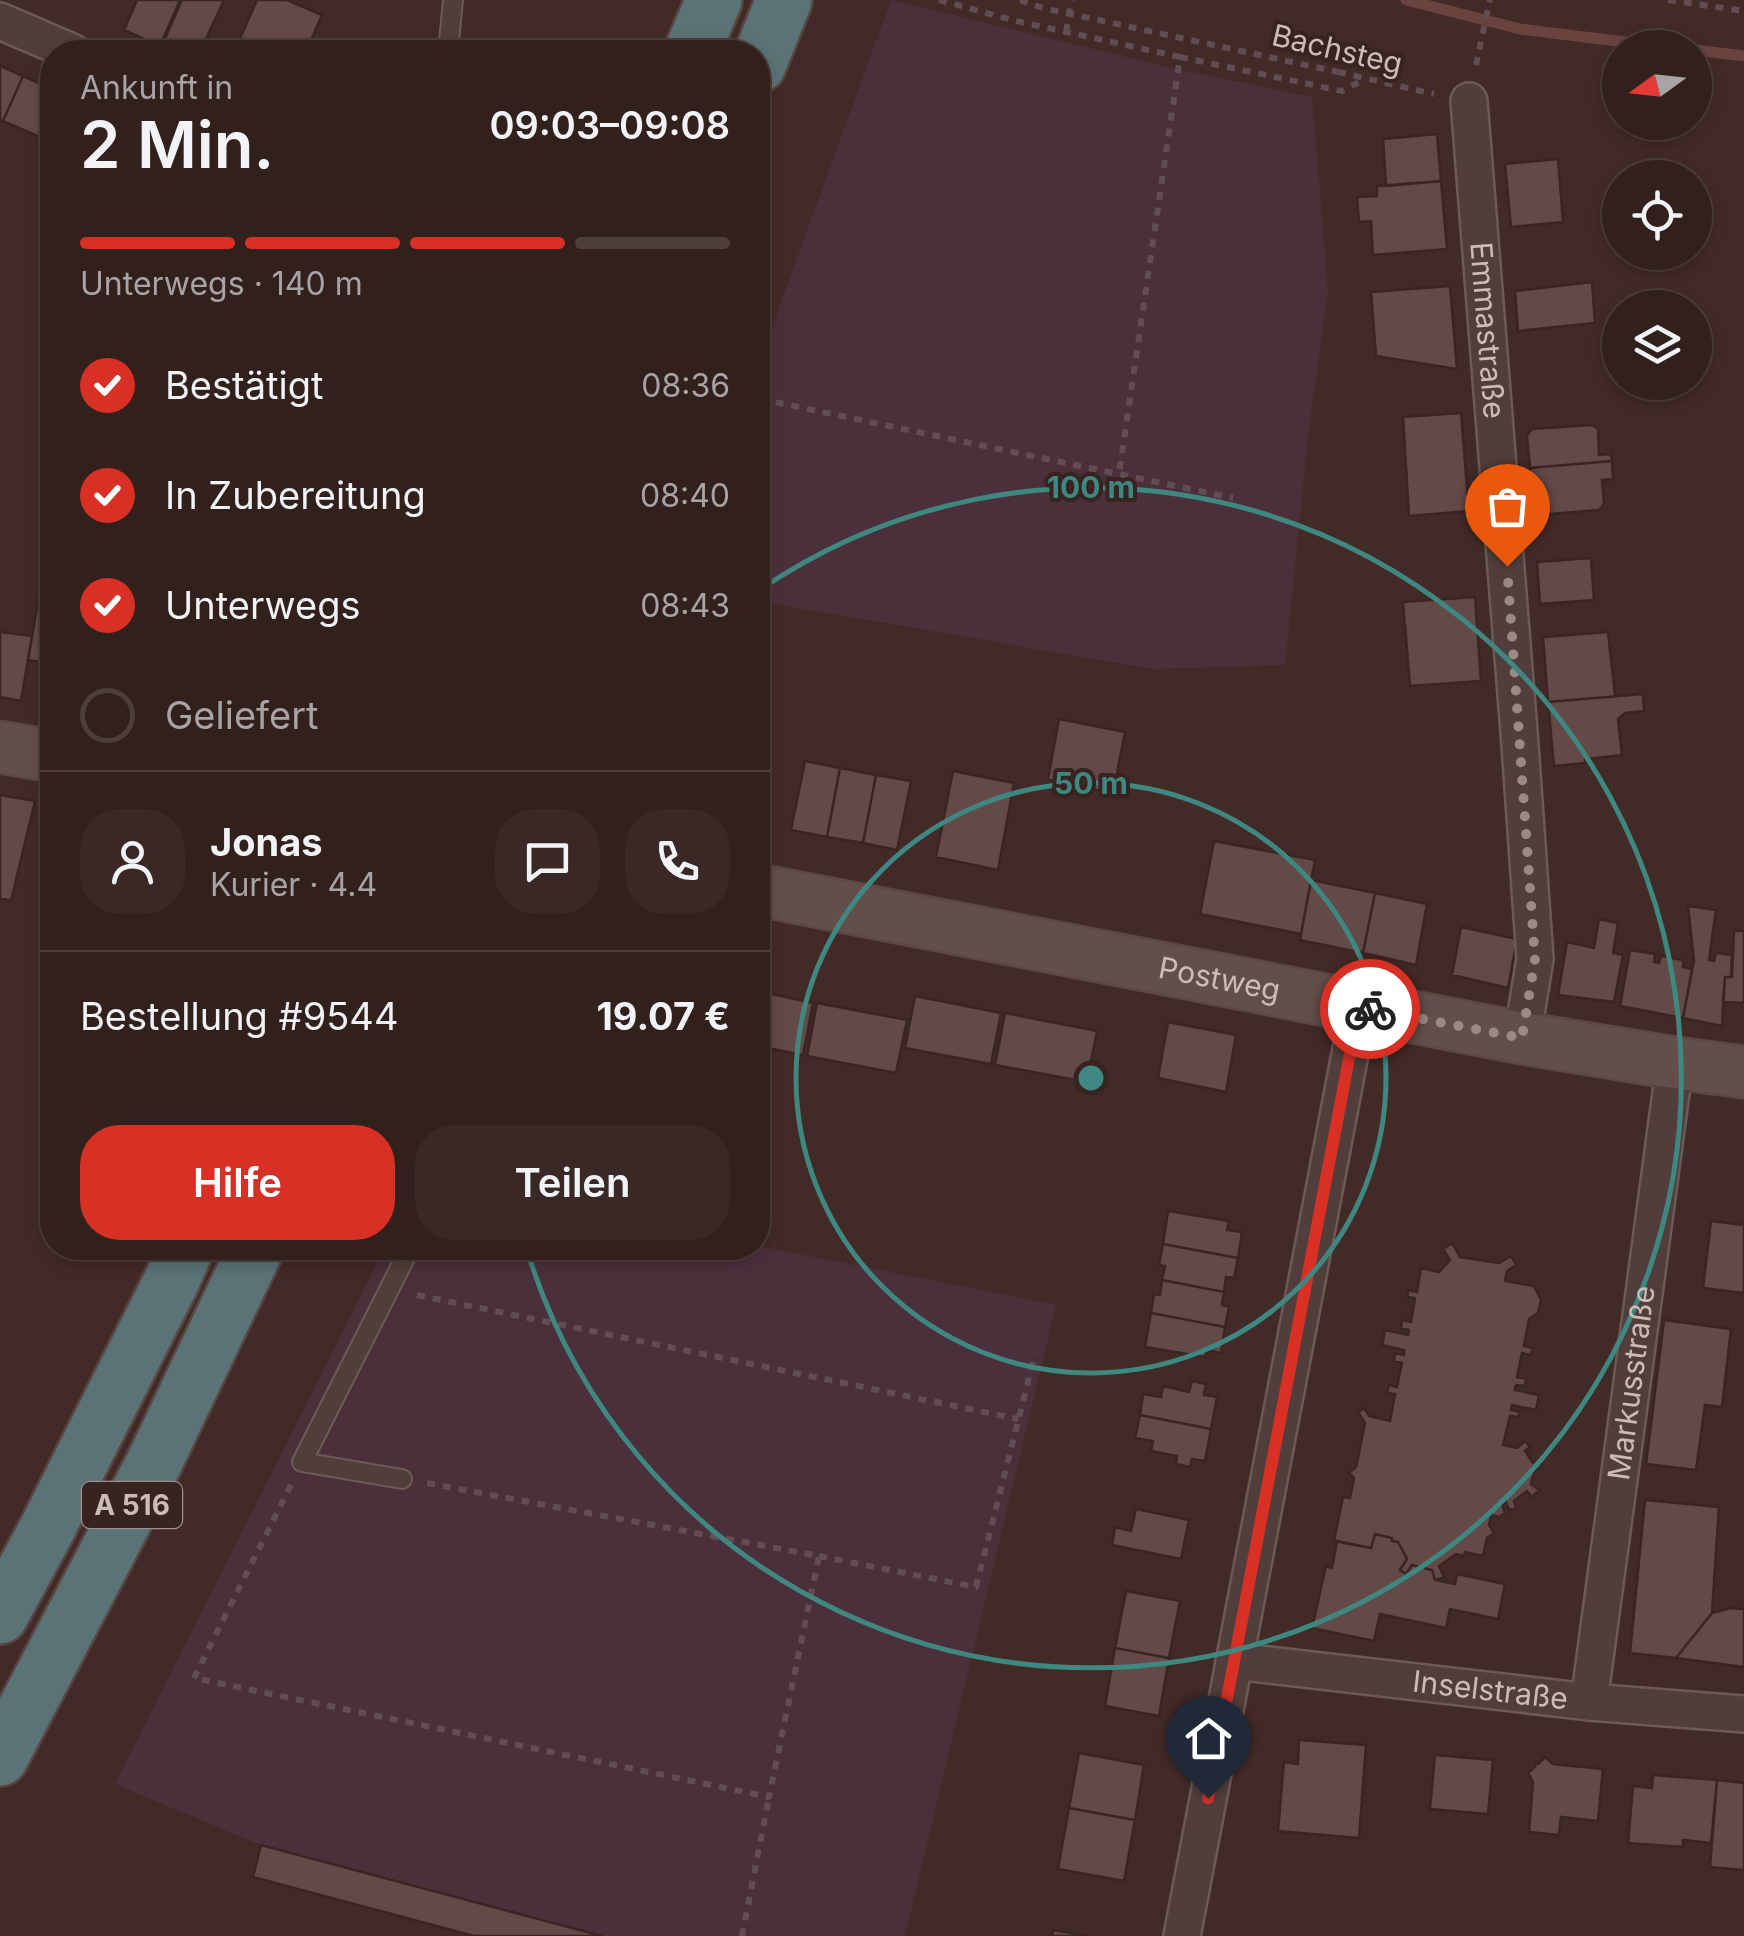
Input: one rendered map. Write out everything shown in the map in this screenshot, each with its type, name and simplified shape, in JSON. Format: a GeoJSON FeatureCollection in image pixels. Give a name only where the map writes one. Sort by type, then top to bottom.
{"type":"FeatureCollection","features":[{"type":"Feature","properties":{"kind":"highway"},"geometry":{"type":"LineString","coordinates":[[697,40],[714,0]]}},
{"type":"Feature","properties":{"kind":"highway"},"geometry":{"type":"LineString","coordinates":[[768,40],[784,0]]}},
{"type":"Feature","properties":{"kind":"highway","name":"A 516"},"geometry":{"type":"LineString","coordinates":[[0,1616],[181,1260]]}},
{"type":"Feature","properties":{"kind":"highway","name":"A 516"},"geometry":{"type":"LineString","coordinates":[[0,1758],[155,1461],[250,1260]]}},
{"type":"Feature","properties":{"kind":"main road"},"geometry":{"type":"LineString","coordinates":[[0,746],[40,754]]}},
{"type":"Feature","properties":{"kind":"main road","name":"Postweg"},"geometry":{"type":"LineString","coordinates":[[770,892],[1522,1038],[1744,1072]]}},
{"type":"Feature","properties":{"kind":"street"},"geometry":{"type":"LineString","coordinates":[[0,21],[44,40]]}},
{"type":"Feature","properties":{"kind":"street","name":"Emmastraße"},"geometry":{"type":"LineString","coordinates":[[1469,101],[1535,959],[1522,1038]]}},
{"type":"Feature","properties":{"kind":"street"},"geometry":{"type":"LineString","coordinates":[[1182,1936],[1359,1006]]}},
{"type":"Feature","properties":{"kind":"street","name":"Markusstraße"},"geometry":{"type":"LineString","coordinates":[[1589,1702],[1675,1063]]}},
{"type":"Feature","properties":{"kind":"street","name":"Inselstraße"},"geometry":{"type":"LineString","coordinates":[[1234,1661],[1589,1702],[1744,1714]]}},
{"type":"Feature","properties":{"kind":"lane"},"geometry":{"type":"LineString","coordinates":[[449,40],[453,0]]}},
{"type":"Feature","properties":{"kind":"lane"},"geometry":{"type":"LineString","coordinates":[[402,1478],[302,1462],[404,1260]]}},
{"type":"Feature","properties":{"kind":"path"},"geometry":{"type":"LineString","coordinates":[[939,0],[1066,32],[1342,90],[1363,80]]}},
{"type":"Feature","properties":{"kind":"path","name":"Bachsteg"},"geometry":{"type":"LineString","coordinates":[[1020,0],[1469,101]]}},
{"type":"Feature","properties":{"kind":"path"},"geometry":{"type":"LineString","coordinates":[[1066,32],[1072,0]]}},
{"type":"Feature","properties":{"kind":"path"},"geometry":{"type":"LineString","coordinates":[[1483,32],[1490,0]]}},
{"type":"Feature","properties":{"kind":"path"},"geometry":{"type":"LineString","coordinates":[[1668,0],[1744,10]]}},
{"type":"Feature","properties":{"kind":"path"},"geometry":{"type":"LineString","coordinates":[[1119,474],[1180,57]]}},
{"type":"Feature","properties":{"kind":"path"},"geometry":{"type":"LineString","coordinates":[[770,400],[1233,498]]}},
{"type":"Feature","properties":{"kind":"path"},"geometry":{"type":"LineString","coordinates":[[389,1289],[1018,1419]]}},
{"type":"Feature","properties":{"kind":"path"},"geometry":{"type":"LineString","coordinates":[[402,1478],[976,1586],[1035,1354]]}},
{"type":"Feature","properties":{"kind":"path"},"geometry":{"type":"LineString","coordinates":[[302,1462],[194,1678],[770,1797]]}},
{"type":"Feature","properties":{"kind":"path"},"geometry":{"type":"LineString","coordinates":[[742,1936],[819,1556]]}},
{"type":"Feature","properties":{"kind":"shaded area"},"geometry":{"type":"Polygon","coordinates":[[[891,0],[1167,67],[1312,97],[1328,291],[1308,437],[1285,665],[1153,669],[770,603],[770,333],[891,0]]]}},
{"type":"Feature","properties":{"kind":"shaded area"},"geometry":{"type":"Polygon","coordinates":[[[770,1248],[1056,1305],[905,1936],[602,1936],[261,1845],[115,1784],[379,1260],[770,1260],[770,1248]]]}},
{"type":"Feature","properties":{"kind":"building"},"geometry":{"type":"Polygon","coordinates":[[[137,0],[180,0],[163,40],[146,40],[124,30],[137,0]]]}},
{"type":"Feature","properties":{"kind":"building"},"geometry":{"type":"Polygon","coordinates":[[[182,0],[224,0],[206,40],[164,40],[182,0]]]}},
{"type":"Feature","properties":{"kind":"building"},"geometry":{"type":"Polygon","coordinates":[[[257,0],[287,0],[322,15],[311,40],[239,40],[257,0]]]}},
{"type":"Feature","properties":{"kind":"building"},"geometry":{"type":"Polygon","coordinates":[[[0,66],[23,76],[3,121],[0,120],[0,66]]]}},
{"type":"Feature","properties":{"kind":"building"},"geometry":{"type":"Polygon","coordinates":[[[23,76],[40,84],[40,137],[3,121],[23,76]]]}},
{"type":"Feature","properties":{"kind":"building"},"geometry":{"type":"Polygon","coordinates":[[[1437,134],[1441,181],[1386,186],[1383,139],[1437,134]]]}},
{"type":"Feature","properties":{"kind":"building"},"geometry":{"type":"Polygon","coordinates":[[[1558,159],[1563,222],[1511,227],[1505,164],[1558,159]]]}},
{"type":"Feature","properties":{"kind":"building"},"geometry":{"type":"Polygon","coordinates":[[[1441,181],[1447,249],[1373,255],[1371,221],[1359,222],[1357,197],[1377,196],[1377,186],[1441,181]]]}},
{"type":"Feature","properties":{"kind":"building"},"geometry":{"type":"Polygon","coordinates":[[[1592,282],[1595,323],[1518,331],[1515,291],[1592,282]]]}},
{"type":"Feature","properties":{"kind":"building"},"geometry":{"type":"Polygon","coordinates":[[[1450,286],[1457,369],[1376,356],[1371,292],[1450,286]]]}},
{"type":"Feature","properties":{"kind":"building"},"geometry":{"type":"Polygon","coordinates":[[[1461,413],[1469,511],[1409,516],[1403,417],[1461,413]]]}},
{"type":"Feature","properties":{"kind":"building"},"geometry":{"type":"Polygon","coordinates":[[[1592,425],[1598,429],[1599,455],[1611,454],[1612,461],[1530,468],[1527,435],[1532,429],[1592,425]]]}},
{"type":"Feature","properties":{"kind":"building"},"geometry":{"type":"Polygon","coordinates":[[[1612,461],[1613,479],[1602,480],[1604,504],[1599,510],[1538,515],[1533,510],[1530,468],[1612,461]]]}},
{"type":"Feature","properties":{"kind":"building"},"geometry":{"type":"Polygon","coordinates":[[[1591,558],[1594,600],[1540,604],[1537,562],[1591,558]]]}},
{"type":"Feature","properties":{"kind":"building"},"geometry":{"type":"Polygon","coordinates":[[[40,590],[40,662],[28,660],[40,590]]]}},
{"type":"Feature","properties":{"kind":"building"},"geometry":{"type":"Polygon","coordinates":[[[1475,597],[1481,681],[1410,686],[1403,602],[1475,597]]]}},
{"type":"Feature","properties":{"kind":"building"},"geometry":{"type":"Polygon","coordinates":[[[0,632],[32,636],[21,701],[0,697],[0,632]]]}},
{"type":"Feature","properties":{"kind":"building"},"geometry":{"type":"Polygon","coordinates":[[[1608,632],[1615,695],[1643,694],[1548,702],[1543,637],[1608,632]]]}},
{"type":"Feature","properties":{"kind":"building"},"geometry":{"type":"Polygon","coordinates":[[[1643,694],[1644,711],[1625,713],[1618,719],[1622,755],[1554,766],[1548,702],[1643,694]]]}},
{"type":"Feature","properties":{"kind":"building"},"geometry":{"type":"Polygon","coordinates":[[[1059,719],[1125,732],[1113,794],[1048,779],[1059,719]]]}},
{"type":"Feature","properties":{"kind":"building"},"geometry":{"type":"Polygon","coordinates":[[[805,761],[840,768],[827,837],[791,830],[805,761]]]}},
{"type":"Feature","properties":{"kind":"building"},"geometry":{"type":"Polygon","coordinates":[[[840,768],[876,775],[863,843],[827,837],[840,768]]]}},
{"type":"Feature","properties":{"kind":"building"},"geometry":{"type":"Polygon","coordinates":[[[953,771],[1014,783],[998,870],[936,857],[953,771]]]}},
{"type":"Feature","properties":{"kind":"building"},"geometry":{"type":"Polygon","coordinates":[[[876,775],[911,781],[897,850],[863,843],[876,775]]]}},
{"type":"Feature","properties":{"kind":"building"},"geometry":{"type":"Polygon","coordinates":[[[0,795],[35,801],[11,901],[0,898],[0,795]]]}},
{"type":"Feature","properties":{"kind":"building"},"geometry":{"type":"Polygon","coordinates":[[[1214,841],[1315,860],[1301,934],[1200,914],[1214,841]]]}},
{"type":"Feature","properties":{"kind":"building"},"geometry":{"type":"Polygon","coordinates":[[[1311,880],[1375,893],[1363,953],[1300,940],[1311,880]]]}},
{"type":"Feature","properties":{"kind":"building"},"geometry":{"type":"Polygon","coordinates":[[[1375,893],[1427,904],[1416,965],[1363,953],[1375,893]]]}},
{"type":"Feature","properties":{"kind":"building"},"geometry":{"type":"Polygon","coordinates":[[[1688,906],[1716,910],[1709,960],[1714,961],[1716,953],[1732,955],[1731,977],[1725,977],[1722,1026],[1683,1018],[1694,961],[1688,906]]]}},
{"type":"Feature","properties":{"kind":"building"},"geometry":{"type":"Polygon","coordinates":[[[1599,919],[1618,923],[1613,953],[1623,955],[1614,1002],[1558,995],[1567,942],[1594,948],[1599,919]]]}},
{"type":"Feature","properties":{"kind":"building"},"geometry":{"type":"Polygon","coordinates":[[[1461,927],[1517,939],[1508,988],[1452,975],[1461,927]]]}},
{"type":"Feature","properties":{"kind":"building"},"geometry":{"type":"Polygon","coordinates":[[[1734,931],[1744,931],[1744,1003],[1723,1002],[1725,977],[1732,977],[1734,931]]]}},
{"type":"Feature","properties":{"kind":"building"},"geometry":{"type":"Polygon","coordinates":[[[1630,950],[1655,954],[1654,962],[1659,963],[1661,956],[1683,960],[1683,967],[1692,969],[1683,1018],[1620,1006],[1630,950]]]}},
{"type":"Feature","properties":{"kind":"building"},"geometry":{"type":"Polygon","coordinates":[[[770,994],[813,1003],[803,1055],[770,1048],[770,994]]]}},
{"type":"Feature","properties":{"kind":"building"},"geometry":{"type":"Polygon","coordinates":[[[915,996],[1001,1013],[991,1064],[905,1048],[915,996]]]}},
{"type":"Feature","properties":{"kind":"building"},"geometry":{"type":"Polygon","coordinates":[[[817,1003],[907,1020],[896,1073],[807,1056],[817,1003]]]}},
{"type":"Feature","properties":{"kind":"building"},"geometry":{"type":"Polygon","coordinates":[[[1005,1013],[1097,1031],[1087,1082],[995,1065],[1005,1013]]]}},
{"type":"Feature","properties":{"kind":"building"},"geometry":{"type":"Polygon","coordinates":[[[1168,1022],[1236,1035],[1226,1092],[1158,1078],[1168,1022]]]}},
{"type":"Feature","properties":{"kind":"building"},"geometry":{"type":"Polygon","coordinates":[[[1168,1211],[1229,1221],[1227,1230],[1242,1232],[1238,1258],[1163,1244],[1168,1211]]]}},
{"type":"Feature","properties":{"kind":"building"},"geometry":{"type":"Polygon","coordinates":[[[1711,1221],[1744,1225],[1744,1293],[1703,1288],[1711,1221]]]}},
{"type":"Feature","properties":{"kind":"building"},"geometry":{"type":"Polygon","coordinates":[[[1452,1243],[1460,1257],[1499,1263],[1511,1256],[1516,1265],[1507,1271],[1505,1281],[1534,1286],[1541,1300],[1538,1313],[1529,1319],[1524,1346],[1533,1348],[1531,1355],[1522,1353],[1517,1377],[1526,1379],[1525,1386],[1516,1385],[1515,1390],[1539,1395],[1536,1410],[1512,1405],[1511,1410],[1520,1412],[1518,1417],[1510,1416],[1503,1445],[1517,1448],[1525,1441],[1530,1447],[1525,1451],[1533,1463],[1539,1460],[1542,1467],[1535,1470],[1531,1484],[1539,1490],[1532,1497],[1527,1491],[1514,1501],[1516,1508],[1509,1510],[1506,1502],[1502,1504],[1505,1513],[1499,1517],[1491,1515],[1489,1525],[1494,1533],[1487,1538],[1483,1556],[1456,1554],[1439,1566],[1444,1577],[1435,1580],[1432,1570],[1412,1565],[1406,1574],[1400,1570],[1407,1559],[1392,1538],[1375,1534],[1371,1548],[1334,1541],[1343,1497],[1350,1498],[1354,1478],[1349,1473],[1356,1467],[1365,1423],[1358,1412],[1364,1408],[1369,1416],[1390,1421],[1395,1394],[1387,1393],[1389,1385],[1397,1387],[1402,1363],[1394,1361],[1395,1353],[1404,1355],[1404,1350],[1382,1345],[1385,1330],[1408,1335],[1409,1330],[1401,1328],[1402,1320],[1411,1322],[1415,1298],[1407,1297],[1408,1290],[1417,1292],[1421,1268],[1439,1272],[1450,1260],[1443,1249],[1452,1243]]]}},
{"type":"Feature","properties":{"kind":"building"},"geometry":{"type":"Polygon","coordinates":[[[1163,1244],[1238,1258],[1234,1278],[1226,1277],[1224,1292],[1162,1280],[1165,1266],[1159,1265],[1163,1244]]]}},
{"type":"Feature","properties":{"kind":"building"},"geometry":{"type":"Polygon","coordinates":[[[1162,1280],[1224,1292],[1222,1305],[1229,1307],[1225,1327],[1151,1313],[1154,1294],[1160,1295],[1162,1280]]]}},
{"type":"Feature","properties":{"kind":"building"},"geometry":{"type":"Polygon","coordinates":[[[1151,1313],[1225,1327],[1221,1353],[1207,1350],[1205,1357],[1145,1347],[1151,1313]]]}},
{"type":"Feature","properties":{"kind":"building"},"geometry":{"type":"Polygon","coordinates":[[[1664,1320],[1731,1329],[1722,1407],[1705,1405],[1696,1470],[1646,1464],[1664,1320]]]}},
{"type":"Feature","properties":{"kind":"building"},"geometry":{"type":"Polygon","coordinates":[[[1192,1381],[1206,1384],[1204,1395],[1217,1397],[1211,1429],[1140,1415],[1143,1394],[1161,1397],[1163,1386],[1189,1392],[1192,1381]]]}},
{"type":"Feature","properties":{"kind":"building"},"geometry":{"type":"Polygon","coordinates":[[[1140,1415],[1211,1429],[1205,1461],[1192,1459],[1190,1467],[1176,1464],[1177,1456],[1151,1451],[1153,1441],[1135,1438],[1140,1415]]]}},
{"type":"Feature","properties":{"kind":"building"},"geometry":{"type":"Polygon","coordinates":[[[1645,1500],[1719,1507],[1712,1613],[1676,1658],[1630,1653],[1645,1500]]]}},
{"type":"Feature","properties":{"kind":"building"},"geometry":{"type":"Polygon","coordinates":[[[1136,1509],[1189,1520],[1181,1559],[1112,1545],[1115,1527],[1131,1531],[1136,1509]]]}},
{"type":"Feature","properties":{"kind":"building"},"geometry":{"type":"Polygon","coordinates":[[[1375,1534],[1398,1542],[1407,1559],[1400,1570],[1406,1574],[1412,1565],[1432,1570],[1435,1580],[1455,1584],[1457,1574],[1505,1584],[1498,1619],[1450,1609],[1446,1628],[1380,1614],[1374,1641],[1312,1628],[1326,1566],[1332,1568],[1337,1541],[1371,1548],[1375,1534]]]}},
{"type":"Feature","properties":{"kind":"building"},"geometry":{"type":"Polygon","coordinates":[[[1126,1591],[1180,1601],[1169,1658],[1115,1648],[1126,1591]]]}},
{"type":"Feature","properties":{"kind":"building"},"geometry":{"type":"Polygon","coordinates":[[[1744,1609],[1744,1667],[1676,1658],[1712,1613],[1744,1609]]]}},
{"type":"Feature","properties":{"kind":"building"},"geometry":{"type":"Polygon","coordinates":[[[1115,1648],[1169,1658],[1159,1716],[1105,1706],[1115,1648]]]}},
{"type":"Feature","properties":{"kind":"building"},"geometry":{"type":"Polygon","coordinates":[[[1299,1740],[1366,1745],[1359,1838],[1278,1831],[1284,1762],[1298,1764],[1299,1740]]]}},
{"type":"Feature","properties":{"kind":"building"},"geometry":{"type":"Polygon","coordinates":[[[1079,1753],[1144,1765],[1135,1820],[1069,1808],[1079,1753]]]}},
{"type":"Feature","properties":{"kind":"building"},"geometry":{"type":"Polygon","coordinates":[[[1435,1755],[1493,1760],[1488,1814],[1430,1809],[1435,1755]]]}},
{"type":"Feature","properties":{"kind":"building"},"geometry":{"type":"Polygon","coordinates":[[[1545,1757],[1553,1764],[1603,1769],[1598,1821],[1561,1817],[1559,1835],[1529,1832],[1533,1782],[1528,1773],[1545,1757]]]}},
{"type":"Feature","properties":{"kind":"building"},"geometry":{"type":"Polygon","coordinates":[[[1653,1775],[1717,1780],[1711,1843],[1683,1840],[1683,1847],[1628,1843],[1633,1786],[1652,1788],[1653,1775]]]}},
{"type":"Feature","properties":{"kind":"building"},"geometry":{"type":"Polygon","coordinates":[[[1717,1780],[1744,1783],[1744,1870],[1710,1867],[1717,1780]]]}},
{"type":"Feature","properties":{"kind":"building"},"geometry":{"type":"Polygon","coordinates":[[[1069,1808],[1135,1820],[1124,1881],[1058,1869],[1069,1808]]]}},
{"type":"Feature","properties":{"kind":"building"},"geometry":{"type":"Polygon","coordinates":[[[261,1845],[602,1936],[474,1936],[253,1877],[261,1845]]]}},
{"type":"Feature","properties":{"kind":"building"},"geometry":{"type":"Polygon","coordinates":[[[1053,1930],[1090,1936],[1052,1936],[1053,1930]]]}},
{"type":"Feature","properties":{"kind":"waterway"},"geometry":{"type":"LineString","coordinates":[[1406,0],[1520,29],[1602,39]]}},
{"type":"Feature","properties":{"kind":"waterway"},"geometry":{"type":"LineString","coordinates":[[1712,52],[1744,56]]}},
{"type":"Feature","properties":{"kind":"way so far"},"geometry":{"type":"LineString","coordinates":[[1370,1009],[1522,1038],[1535,959],[1507,566]]}},
{"type":"Feature","properties":{"kind":"route"},"geometry":{"type":"LineString","coordinates":[[1208,1798],[1359,1006],[1370,1009]]}}]}
